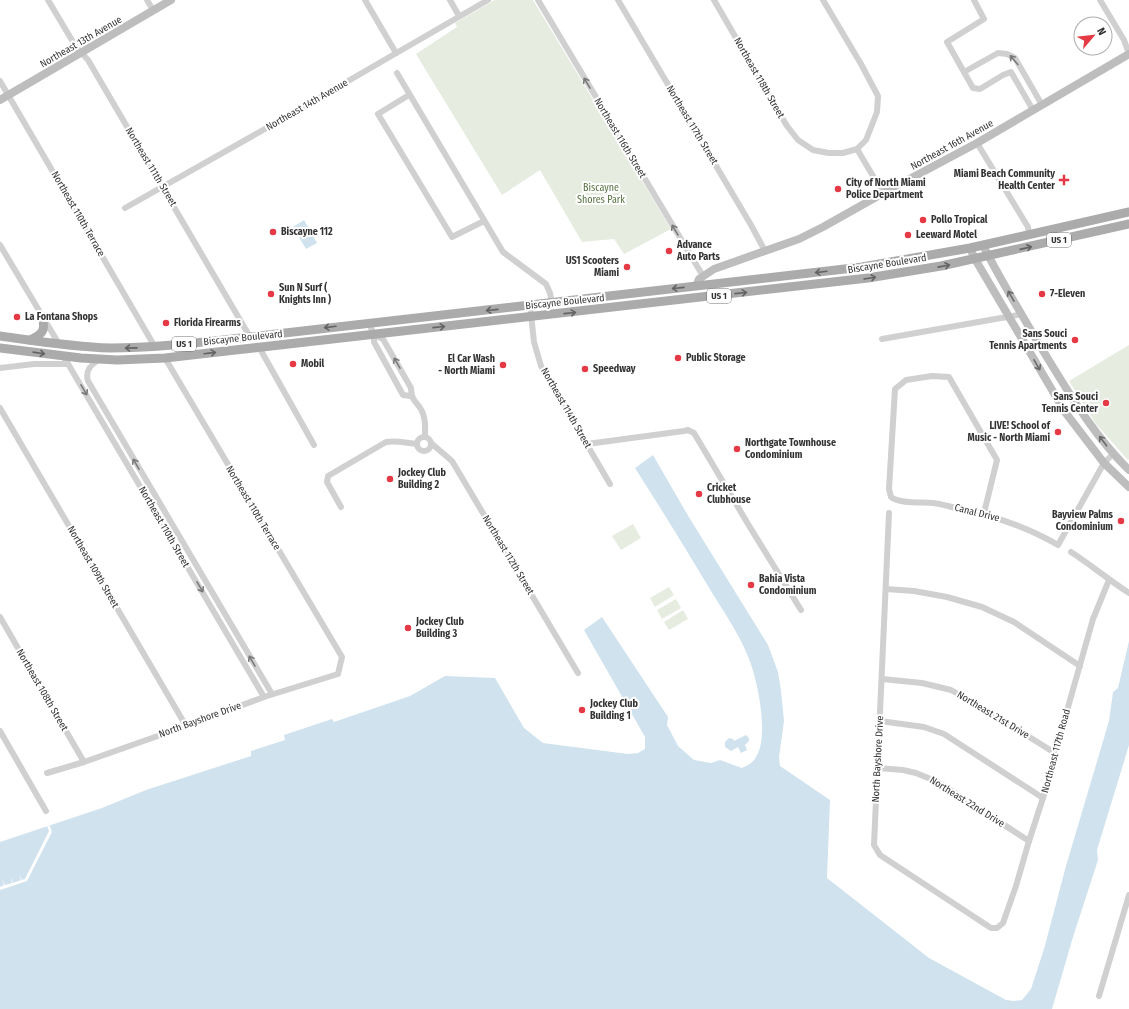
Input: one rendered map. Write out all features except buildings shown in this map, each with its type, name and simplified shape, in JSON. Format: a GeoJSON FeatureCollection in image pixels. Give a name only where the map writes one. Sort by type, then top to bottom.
{"type":"FeatureCollection","features":[{"type":"Feature","properties":{"kind":"main road","name":"Biscayne Boulevard"},"geometry":{"type":"LineString","coordinates":[[0,336],[59,344],[108,348],[155,347],[250,337],[862,267],[970,248],[1129,212]]}},
{"type":"Feature","properties":{"kind":"main road"},"geometry":{"type":"LineString","coordinates":[[1090,233],[1099,224],[1112,216]]}},
{"type":"Feature","properties":{"kind":"main road","name":"Biscayne Boulevard"},"geometry":{"type":"LineString","coordinates":[[0,348],[66,360],[165,358],[848,281],[975,259],[1129,224]]}},
{"type":"Feature","properties":{"kind":"main road"},"geometry":{"type":"LineString","coordinates":[[683,300],[692,294],[696,286]]}},
{"type":"Feature","properties":{"kind":"main road"},"geometry":{"type":"LineString","coordinates":[[30,340],[41,334],[43,330],[44,324],[42,316]]}},
{"type":"Feature","properties":{"kind":"street","name":"Northeast 111th Street"},"geometry":{"type":"LineString","coordinates":[[48,0],[76,48],[88,60],[250,337]]}},
{"type":"Feature","properties":{"kind":"street"},"geometry":{"type":"LineString","coordinates":[[147,0],[154,10]]}},
{"type":"Feature","properties":{"kind":"street","name":"Northeast 13th Avenue"},"geometry":{"type":"LineString","coordinates":[[0,100],[171,0]]}},
{"type":"Feature","properties":{"kind":"street"},"geometry":{"type":"LineString","coordinates":[[365,0],[396,53]]}},
{"type":"Feature","properties":{"kind":"street"},"geometry":{"type":"LineString","coordinates":[[450,0],[459,16]]}},
{"type":"Feature","properties":{"kind":"street","name":"Northeast 14th Avenue"},"geometry":{"type":"LineString","coordinates":[[125,208],[217,157],[488,0]]}},
{"type":"Feature","properties":{"kind":"street","name":"Northeast 116th Street"},"geometry":{"type":"LineString","coordinates":[[538,0],[703,276]]}},
{"type":"Feature","properties":{"kind":"street","name":"Northeast 117th Street"},"geometry":{"type":"LineString","coordinates":[[618,0],[765,250]]}},
{"type":"Feature","properties":{"kind":"street","name":"Northeast 118th Street"},"geometry":{"type":"LineString","coordinates":[[714,0],[787,126],[798,140],[813,150],[828,153],[843,153],[857,149]]}},
{"type":"Feature","properties":{"kind":"street"},"geometry":{"type":"LineString","coordinates":[[823,0],[878,96],[877,112],[867,138],[857,149],[883,193]]}},
{"type":"Feature","properties":{"kind":"street"},"geometry":{"type":"LineString","coordinates":[[974,0],[984,19],[947,42],[973,88],[976,90],[980,89],[1003,75],[1011,72],[1033,110]]}},
{"type":"Feature","properties":{"kind":"street"},"geometry":{"type":"LineString","coordinates":[[1100,0],[1124,40],[1129,54]]}},
{"type":"Feature","properties":{"kind":"street"},"geometry":{"type":"LineString","coordinates":[[964,72],[998,53],[1011,55],[1015,58],[1042,105]]}},
{"type":"Feature","properties":{"kind":"street","name":"Northeast 16th Avenue"},"geometry":{"type":"LineString","coordinates":[[696,286],[699,279],[714,269],[805,237],[883,193],[977,143],[1129,54]]}},
{"type":"Feature","properties":{"kind":"street"},"geometry":{"type":"LineString","coordinates":[[397,73],[503,252],[546,284],[552,303]]}},
{"type":"Feature","properties":{"kind":"street"},"geometry":{"type":"LineString","coordinates":[[1016,79],[1024,74]]}},
{"type":"Feature","properties":{"kind":"street","name":"Northeast 110th Terrace"},"geometry":{"type":"LineString","coordinates":[[0,81],[155,347]]}},
{"type":"Feature","properties":{"kind":"street"},"geometry":{"type":"LineString","coordinates":[[409,95],[378,114],[452,237],[484,221]]}},
{"type":"Feature","properties":{"kind":"street"},"geometry":{"type":"LineString","coordinates":[[977,143],[1028,227],[1029,235]]}},
{"type":"Feature","properties":{"kind":"street"},"geometry":{"type":"LineString","coordinates":[[0,245],[59,344]]}},
{"type":"Feature","properties":{"kind":"street"},"geometry":{"type":"LineString","coordinates":[[982,245],[1077,408],[1113,454],[1129,470]]}},
{"type":"Feature","properties":{"kind":"street"},"geometry":{"type":"LineString","coordinates":[[970,248],[1009,318],[1065,412],[1104,463],[1129,488]]}},
{"type":"Feature","properties":{"kind":"street","name":"Northeast 114th Street"},"geometry":{"type":"LineString","coordinates":[[530,305],[536,352],[541,366],[610,484]]}},
{"type":"Feature","properties":{"kind":"street"},"geometry":{"type":"LineString","coordinates":[[882,339],[1001,318],[1009,318],[1021,314]]}},
{"type":"Feature","properties":{"kind":"street"},"geometry":{"type":"LineString","coordinates":[[369,323],[374,335],[374,342],[403,395],[411,396]]}},
{"type":"Feature","properties":{"kind":"street"},"geometry":{"type":"LineString","coordinates":[[374,335],[383,339],[411,388],[411,396],[423,412],[425,437]]}},
{"type":"Feature","properties":{"kind":"street"},"geometry":{"type":"LineString","coordinates":[[258,347],[314,445]]}},
{"type":"Feature","properties":{"kind":"street","name":"Northeast 110th Terrace"},"geometry":{"type":"LineString","coordinates":[[165,358],[342,657]]}},
{"type":"Feature","properties":{"kind":"street","name":"Northeast 110th Street"},"geometry":{"type":"LineString","coordinates":[[100,359],[88,370],[86,376],[88,381],[272,694]]}},
{"type":"Feature","properties":{"kind":"street"},"geometry":{"type":"LineString","coordinates":[[0,368],[66,360]]}},
{"type":"Feature","properties":{"kind":"street","name":"Northeast 110th Street"},"geometry":{"type":"LineString","coordinates":[[66,360],[264,697]]}},
{"type":"Feature","properties":{"kind":"street"},"geometry":{"type":"LineString","coordinates":[[395,380],[404,375]]}},
{"type":"Feature","properties":{"kind":"street","name":"Canal Drive"},"geometry":{"type":"LineString","coordinates":[[984,513],[997,460],[949,377],[932,376],[906,380],[895,389],[889,489],[891,497],[897,500],[936,504],[984,513],[1028,529],[1058,544],[1104,463]]}},
{"type":"Feature","properties":{"kind":"street","name":"Northeast 109th Street"},"geometry":{"type":"LineString","coordinates":[[0,408],[186,726]]}},
{"type":"Feature","properties":{"kind":"street"},"geometry":{"type":"LineString","coordinates":[[587,444],[688,430],[694,433],[801,610]]}},
{"type":"Feature","properties":{"kind":"street"},"geometry":{"type":"LineString","coordinates":[[425,437],[429,439],[431,444],[430,448],[424,451],[420,450],[417,444],[418,439],[425,437]]}},
{"type":"Feature","properties":{"kind":"street"},"geometry":{"type":"LineString","coordinates":[[341,507],[326,482],[328,476],[386,442],[395,440],[417,444]]}},
{"type":"Feature","properties":{"kind":"street","name":"Northeast 112th Street"},"geometry":{"type":"LineString","coordinates":[[431,444],[452,461],[578,673]]}},
{"type":"Feature","properties":{"kind":"street"},"geometry":{"type":"LineString","coordinates":[[1104,463],[1113,454]]}},
{"type":"Feature","properties":{"kind":"street","name":"North Bayshore Drive"},"geometry":{"type":"LineString","coordinates":[[889,513],[874,845],[880,855],[984,925],[991,928],[997,928],[1003,923]]}},
{"type":"Feature","properties":{"kind":"street"},"geometry":{"type":"LineString","coordinates":[[1071,552],[1129,593]]}},
{"type":"Feature","properties":{"kind":"street","name":"Northeast 117th Road"},"geometry":{"type":"LineString","coordinates":[[1003,923],[1043,798],[1093,619],[1109,580]]}},
{"type":"Feature","properties":{"kind":"street"},"geometry":{"type":"LineString","coordinates":[[886,589],[914,591],[947,597],[982,607],[1014,622],[1080,666]]}},
{"type":"Feature","properties":{"kind":"street","name":"Northeast 108th Street"},"geometry":{"type":"LineString","coordinates":[[0,617],[84,762]]}},
{"type":"Feature","properties":{"kind":"street","name":"North Bayshore Drive"},"geometry":{"type":"LineString","coordinates":[[47,773],[84,762],[272,694],[338,674],[342,657]]}},
{"type":"Feature","properties":{"kind":"street","name":"Northeast 21st Drive"},"geometry":{"type":"LineString","coordinates":[[882,679],[922,683],[951,690],[1055,753]]}},
{"type":"Feature","properties":{"kind":"street"},"geometry":{"type":"LineString","coordinates":[[880,721],[924,727],[944,734],[1043,798]]}},
{"type":"Feature","properties":{"kind":"street"},"geometry":{"type":"LineString","coordinates":[[0,731],[3,741],[46,811]]}},
{"type":"Feature","properties":{"kind":"street","name":"Northeast 22nd Drive"},"geometry":{"type":"LineString","coordinates":[[878,768],[903,770],[916,773],[938,782],[1029,841]]}},
{"type":"Feature","properties":{"kind":"street"},"geometry":{"type":"LineString","coordinates":[[1099,996],[1129,895]]}},
{"type":"Feature","properties":{"kind":"green space","name":"Biscayne Shores Park"},"geometry":{"type":"Polygon","coordinates":[[[495,0],[533,0],[671,229],[624,254],[614,239],[582,242],[540,170],[502,195],[416,54],[457,27],[455,23],[495,0]]]}},
{"type":"Feature","properties":{"kind":"green space","name":"Sans Souci Tennis Center"},"geometry":{"type":"Polygon","coordinates":[[[1129,345],[1128,460],[1096,424],[1069,381],[1129,345]]]}},
{"type":"Feature","properties":{"kind":"green space"},"geometry":{"type":"Polygon","coordinates":[[[633,524],[641,538],[621,550],[612,536],[633,524]]]}},
{"type":"Feature","properties":{"kind":"green space"},"geometry":{"type":"Polygon","coordinates":[[[669,587],[674,595],[655,607],[650,598],[669,587]]]}},
{"type":"Feature","properties":{"kind":"green space"},"geometry":{"type":"Polygon","coordinates":[[[676,599],[681,608],[662,619],[657,610],[676,599]]]}},
{"type":"Feature","properties":{"kind":"green space"},"geometry":{"type":"Polygon","coordinates":[[[683,610],[688,619],[669,630],[664,622],[683,610]]]}},
{"type":"Feature","properties":{"kind":"water"},"geometry":{"type":"Polygon","coordinates":[[[304,220],[317,243],[306,249],[293,227],[304,220]]]}},
{"type":"Feature","properties":{"kind":"water"},"geometry":{"type":"Polygon","coordinates":[[[653,455],[687,514],[768,645],[778,672],[784,721],[779,757],[780,766],[830,800],[827,878],[929,958],[1006,1000],[1022,1000],[1031,989],[1044,949],[1066,866],[1109,721],[1113,692],[1118,688],[1129,641],[1129,745],[1097,850],[1098,860],[1052,1009],[0,1009],[0,842],[102,808],[146,790],[251,756],[251,751],[285,740],[284,735],[332,719],[334,722],[410,696],[445,676],[495,678],[524,728],[543,743],[628,754],[638,753],[645,749],[645,737],[584,630],[602,617],[668,717],[667,725],[678,746],[694,760],[711,763],[720,760],[742,768],[752,762],[755,759],[760,747],[762,735],[762,721],[755,676],[743,645],[734,628],[635,468],[653,455]]]}},
{"type":"Feature","properties":{"kind":"water"},"geometry":{"type":"Polygon","coordinates":[[[746,735],[749,738],[749,741],[745,745],[747,750],[741,753],[738,747],[731,751],[725,747],[725,742],[729,738],[733,739],[734,741],[746,735]]]}},
{"type":"Feature","properties":{"kind":"pier"},"geometry":{"type":"Polygon","coordinates":[[[47,826],[50,826],[52,832],[27,881],[0,890],[0,887],[4,885],[2,879],[5,885],[12,883],[11,877],[13,883],[21,880],[19,874],[22,880],[25,879],[49,831],[47,826]]]}},
{"type":"Feature","properties":{"kind":"place","name":"Miami Beach Community Health Center"},"geometry":{"type":"Point","coordinates":[1064,180]}},
{"type":"Feature","properties":{"kind":"place","name":"City of North Miami Police Department"},"geometry":{"type":"Point","coordinates":[838,189]}},
{"type":"Feature","properties":{"kind":"place","name":"Pollo Tropical"},"geometry":{"type":"Point","coordinates":[923,220]}},
{"type":"Feature","properties":{"kind":"place","name":"Biscayne 112"},"geometry":{"type":"Point","coordinates":[273,232]}},
{"type":"Feature","properties":{"kind":"place","name":"Leeward Motel"},"geometry":{"type":"Point","coordinates":[908,235]}},
{"type":"Feature","properties":{"kind":"place","name":"Advance Auto Parts"},"geometry":{"type":"Point","coordinates":[669,251]}},
{"type":"Feature","properties":{"kind":"place","name":"US1 Scooters Miami"},"geometry":{"type":"Point","coordinates":[627,267]}},
{"type":"Feature","properties":{"kind":"place","name":"Sun N Surf ( Knights Inn )"},"geometry":{"type":"Point","coordinates":[271,294]}},
{"type":"Feature","properties":{"kind":"place","name":"7-Eleven"},"geometry":{"type":"Point","coordinates":[1042,294]}},
{"type":"Feature","properties":{"kind":"place","name":"La Fontana Shops"},"geometry":{"type":"Point","coordinates":[17,317]}},
{"type":"Feature","properties":{"kind":"place","name":"Florida Firearms"},"geometry":{"type":"Point","coordinates":[166,323]}},
{"type":"Feature","properties":{"kind":"place","name":"Sans Souci Tennis Apartments"},"geometry":{"type":"Point","coordinates":[1075,340]}},
{"type":"Feature","properties":{"kind":"place","name":"Public Storage"},"geometry":{"type":"Point","coordinates":[678,358]}},
{"type":"Feature","properties":{"kind":"place","name":"Mobil"},"geometry":{"type":"Point","coordinates":[293,364]}},
{"type":"Feature","properties":{"kind":"place","name":"El Car Wash - North Miami"},"geometry":{"type":"Point","coordinates":[503,365]}},
{"type":"Feature","properties":{"kind":"place","name":"Speedway"},"geometry":{"type":"Point","coordinates":[585,369]}},
{"type":"Feature","properties":{"kind":"place","name":"Sans Souci Tennis Center"},"geometry":{"type":"Point","coordinates":[1106,403]}},
{"type":"Feature","properties":{"kind":"place","name":"LIVE! School of Music - North Miami"},"geometry":{"type":"Point","coordinates":[1058,432]}},
{"type":"Feature","properties":{"kind":"place","name":"Northgate Townhouse Condominium"},"geometry":{"type":"Point","coordinates":[737,449]}},
{"type":"Feature","properties":{"kind":"place","name":"Jockey Club Building 2"},"geometry":{"type":"Point","coordinates":[390,479]}},
{"type":"Feature","properties":{"kind":"place","name":"Cricket Clubhouse"},"geometry":{"type":"Point","coordinates":[699,494]}},
{"type":"Feature","properties":{"kind":"place","name":"Bayview Palms Condominium"},"geometry":{"type":"Point","coordinates":[1121,521]}},
{"type":"Feature","properties":{"kind":"place","name":"Bahia Vista Condominium"},"geometry":{"type":"Point","coordinates":[751,585]}},
{"type":"Feature","properties":{"kind":"place","name":"Jockey Club Building 3"},"geometry":{"type":"Point","coordinates":[408,628]}},
{"type":"Feature","properties":{"kind":"place","name":"Jockey Club Building 1"},"geometry":{"type":"Point","coordinates":[582,710]}}]}
